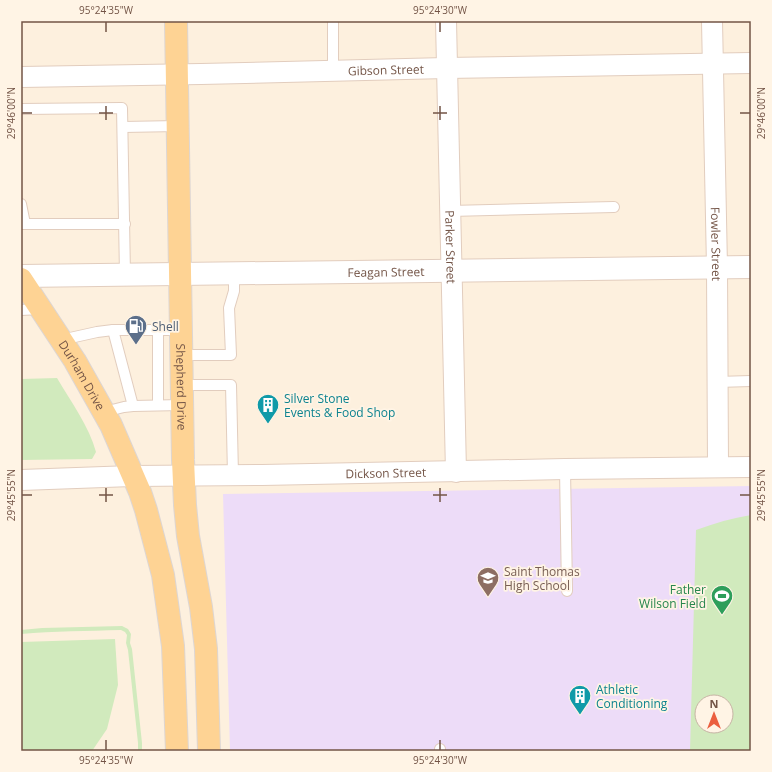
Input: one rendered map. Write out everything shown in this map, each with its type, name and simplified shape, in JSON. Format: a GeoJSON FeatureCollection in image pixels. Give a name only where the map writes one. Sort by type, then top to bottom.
{"type":"FeatureCollection","features":[{"type":"Feature","properties":{"kind":"main road","name":"Shepherd Drive"},"geometry":{"type":"LineString","coordinates":[[176,21],[185,506],[188,536],[201,607],[206,649],[209,751]]}},
{"type":"Feature","properties":{"kind":"main road","name":"Durham Drive"},"geometry":{"type":"LineString","coordinates":[[21,278],[31,309],[61,340],[75,361],[104,412],[111,425],[132,476]]}},
{"type":"Feature","properties":{"kind":"main road"},"geometry":{"type":"LineString","coordinates":[[132,476],[140,492],[146,510],[162,575],[173,646],[177,751]]}},
{"type":"Feature","properties":{"kind":"street","name":"Parker Street"},"geometry":{"type":"LineString","coordinates":[[446,21],[456,472]]}},
{"type":"Feature","properties":{"kind":"street","name":"Fowler Street"},"geometry":{"type":"LineString","coordinates":[[712,21],[717,267],[718,467]]}},
{"type":"Feature","properties":{"kind":"street","name":"Gibson Street"},"geometry":{"type":"LineString","coordinates":[[21,77],[751,63]]}},
{"type":"Feature","properties":{"kind":"street","name":"Feagan Street"},"geometry":{"type":"LineString","coordinates":[[21,278],[180,274],[751,267]]}},
{"type":"Feature","properties":{"kind":"street","name":"Dickson Street"},"geometry":{"type":"LineString","coordinates":[[21,480],[132,476],[751,467]]}},
{"type":"Feature","properties":{"kind":"lane"},"geometry":{"type":"LineString","coordinates":[[333,21],[333,71]]}},
{"type":"Feature","properties":{"kind":"lane"},"geometry":{"type":"LineString","coordinates":[[21,109],[122,108],[126,275]]}},
{"type":"Feature","properties":{"kind":"lane"},"geometry":{"type":"LineString","coordinates":[[123,127],[178,126]]}},
{"type":"Feature","properties":{"kind":"lane"},"geometry":{"type":"LineString","coordinates":[[21,204],[23,224],[124,224]]}},
{"type":"Feature","properties":{"kind":"lane"},"geometry":{"type":"LineString","coordinates":[[450,212],[614,207]]}},
{"type":"Feature","properties":{"kind":"lane"},"geometry":{"type":"LineString","coordinates":[[181,355],[230,355],[229,308],[234,291],[234,274]]}},
{"type":"Feature","properties":{"kind":"lane"},"geometry":{"type":"LineString","coordinates":[[61,340],[112,330],[181,330]]}},
{"type":"Feature","properties":{"kind":"lane"},"geometry":{"type":"LineString","coordinates":[[112,330],[133,406]]}},
{"type":"Feature","properties":{"kind":"lane"},"geometry":{"type":"LineString","coordinates":[[158,330],[158,406]]}},
{"type":"Feature","properties":{"kind":"lane"},"geometry":{"type":"LineString","coordinates":[[717,382],[751,381]]}},
{"type":"Feature","properties":{"kind":"lane"},"geometry":{"type":"LineString","coordinates":[[104,412],[124,407],[158,406],[182,395],[231,384],[233,475]]}},
{"type":"Feature","properties":{"kind":"lane"},"geometry":{"type":"LineString","coordinates":[[565,469],[567,591]]}},
{"type":"Feature","properties":{"kind":"shaded area","name":"Saint Thomas High School"},"geometry":{"type":"Polygon","coordinates":[[[751,486],[751,751],[230,751],[223,494],[751,486]]]}},
{"type":"Feature","properties":{"kind":"green space"},"geometry":{"type":"Polygon","coordinates":[[[57,378],[84,423],[96,452],[92,459],[21,460],[21,379],[57,378]]]}},
{"type":"Feature","properties":{"kind":"green space","name":"Father Wilson Field"},"geometry":{"type":"Polygon","coordinates":[[[751,515],[751,751],[690,751],[696,530],[724,521],[751,515]]]}},
{"type":"Feature","properties":{"kind":"green space"},"geometry":{"type":"Polygon","coordinates":[[[122,626],[128,629],[131,634],[130,643],[132,649],[142,751],[138,751],[128,650],[126,643],[127,635],[125,632],[121,630],[21,634],[21,630],[42,628],[122,626]]]}},
{"type":"Feature","properties":{"kind":"green space"},"geometry":{"type":"Polygon","coordinates":[[[115,639],[118,685],[107,729],[92,751],[21,751],[21,642],[115,639]]]}},
{"type":"Feature","properties":{"kind":"place","name":"Shell"},"geometry":{"type":"Point","coordinates":[136,346]}},
{"type":"Feature","properties":{"kind":"place","name":"Silver Stone Events & Food Shop"},"geometry":{"type":"Point","coordinates":[268,424]}},
{"type":"Feature","properties":{"kind":"place","name":"Saint Thomas High School"},"geometry":{"type":"Point","coordinates":[488,598]}},
{"type":"Feature","properties":{"kind":"place","name":"Father Wilson Field"},"geometry":{"type":"Point","coordinates":[722,616]}},
{"type":"Feature","properties":{"kind":"place","name":"Athletic Conditioning"},"geometry":{"type":"Point","coordinates":[580,716]}}]}
